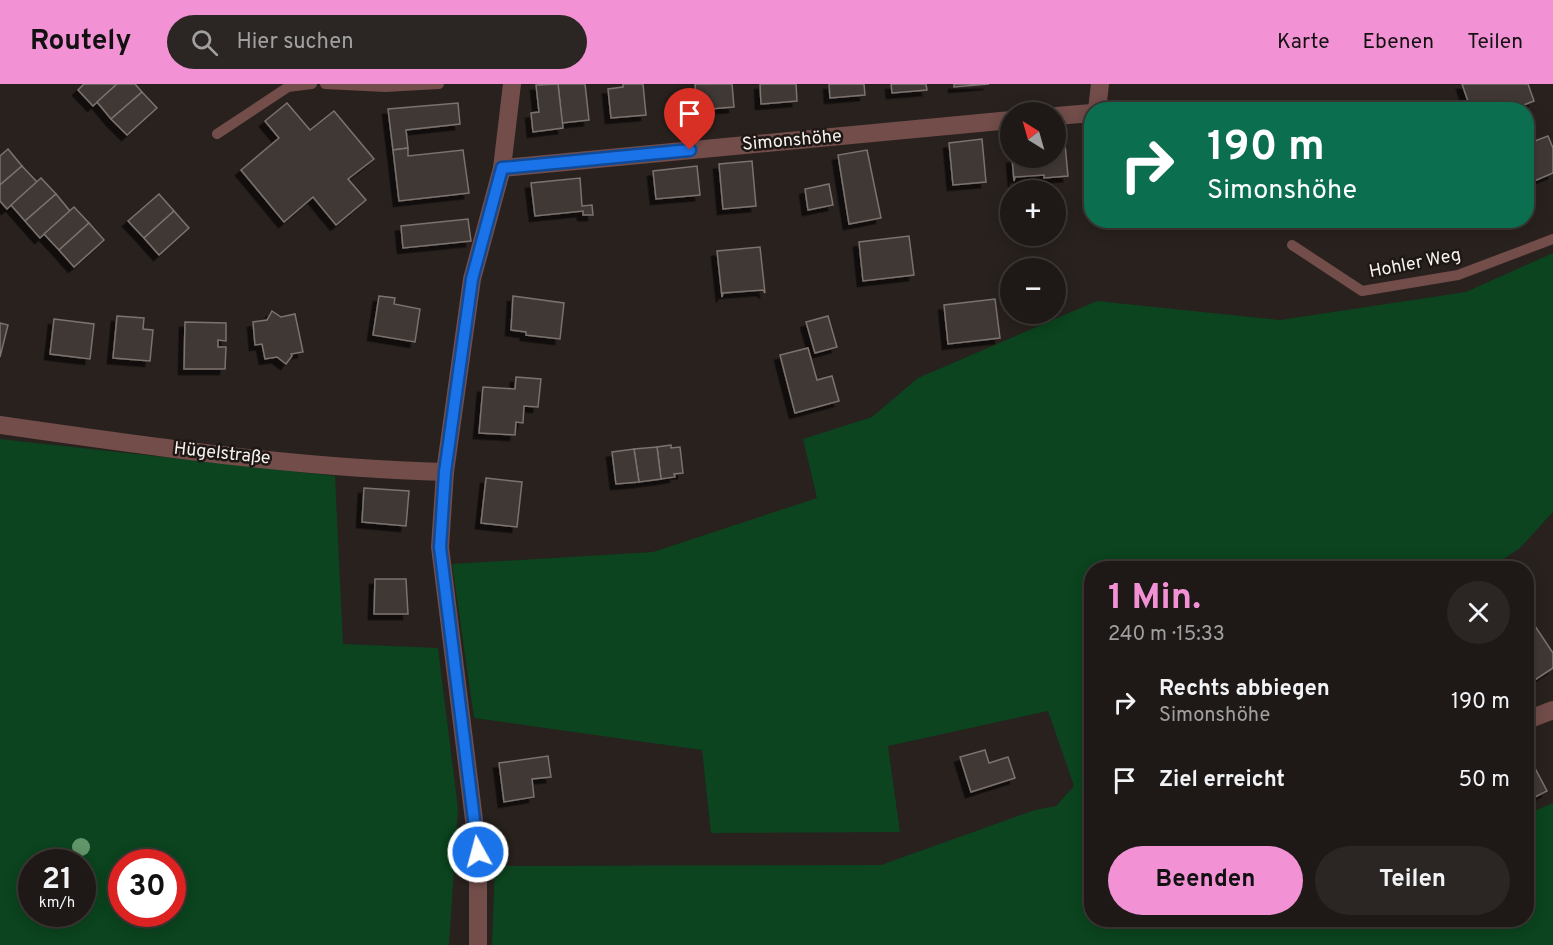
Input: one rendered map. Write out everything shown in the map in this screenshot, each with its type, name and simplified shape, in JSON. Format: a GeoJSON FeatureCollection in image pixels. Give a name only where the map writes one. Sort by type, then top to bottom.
{"type":"FeatureCollection","features":[{"type":"Feature","properties":{"kind":"street"},"geometry":{"type":"LineString","coordinates":[[478,945],[478,852],[440,547],[445,472],[472,279],[502,168],[512,84]]}},
{"type":"Feature","properties":{"kind":"street"},"geometry":{"type":"LineString","coordinates":[[1098,102],[1100,84]]}},
{"type":"Feature","properties":{"kind":"street"},"geometry":{"type":"LineString","coordinates":[[1066,115],[1084,114]]}},
{"type":"Feature","properties":{"kind":"street","name":"Simonshöhe"},"geometry":{"type":"LineString","coordinates":[[502,168],[1000,121]]}},
{"type":"Feature","properties":{"kind":"street","name":"Hügelstraße"},"geometry":{"type":"LineString","coordinates":[[0,424],[151,447],[376,470],[445,472]]}},
{"type":"Feature","properties":{"kind":"street"},"geometry":{"type":"LineString","coordinates":[[1534,717],[1553,710]]}},
{"type":"Feature","properties":{"kind":"lane"},"geometry":{"type":"LineString","coordinates":[[217,134],[288,87],[312,84]]}},
{"type":"Feature","properties":{"kind":"lane"},"geometry":{"type":"LineString","coordinates":[[325,84],[385,87],[439,84]]}},
{"type":"Feature","properties":{"kind":"lane","name":"Hohler Weg"},"geometry":{"type":"LineString","coordinates":[[1292,245],[1362,291],[1458,275],[1553,240]]}},
{"type":"Feature","properties":{"kind":"green space"},"geometry":{"type":"Polygon","coordinates":[[[1553,253],[1553,512],[1520,548],[1500,561],[1084,561],[1084,927],[1534,927],[1534,811],[1553,803],[1553,945],[492,945],[495,866],[881,865],[1035,810],[1056,806],[1074,786],[1048,711],[888,746],[900,832],[711,833],[702,750],[474,718],[452,564],[653,552],[817,498],[803,439],[872,417],[918,378],[1044,324],[1066,324],[1066,314],[1097,301],[1280,320],[1466,292],[1553,253]]]}},
{"type":"Feature","properties":{"kind":"green space"},"geometry":{"type":"Polygon","coordinates":[[[0,439],[335,476],[343,644],[438,648],[458,809],[449,945],[0,945],[0,439]]]}},
{"type":"Feature","properties":{"kind":"building"},"geometry":{"type":"Polygon","coordinates":[[[84,84],[117,84],[93,106],[78,90],[84,84]]]}},
{"type":"Feature","properties":{"kind":"building"},"geometry":{"type":"Polygon","coordinates":[[[117,84],[135,84],[142,92],[111,119],[97,102],[117,84]]]}},
{"type":"Feature","properties":{"kind":"building"},"geometry":{"type":"Polygon","coordinates":[[[558,84],[585,84],[589,120],[562,123],[558,84]]]}},
{"type":"Feature","properties":{"kind":"building"},"geometry":{"type":"Polygon","coordinates":[[[558,84],[563,128],[533,132],[531,113],[539,112],[536,85],[558,84]]]}},
{"type":"Feature","properties":{"kind":"building"},"geometry":{"type":"Polygon","coordinates":[[[623,84],[643,84],[646,115],[611,118],[608,89],[623,87],[623,84]]]}},
{"type":"Feature","properties":{"kind":"building"},"geometry":{"type":"Polygon","coordinates":[[[695,84],[732,84],[734,107],[697,110],[695,84]]]}},
{"type":"Feature","properties":{"kind":"building"},"geometry":{"type":"Polygon","coordinates":[[[760,84],[796,84],[797,101],[761,104],[760,84]]]}},
{"type":"Feature","properties":{"kind":"building"},"geometry":{"type":"Polygon","coordinates":[[[829,84],[864,84],[865,95],[830,98],[829,84]]]}},
{"type":"Feature","properties":{"kind":"building"},"geometry":{"type":"Polygon","coordinates":[[[891,84],[926,84],[927,90],[892,93],[891,84]]]}},
{"type":"Feature","properties":{"kind":"building"},"geometry":{"type":"Polygon","coordinates":[[[954,84],[989,84],[954,87],[954,84]]]}},
{"type":"Feature","properties":{"kind":"building"},"geometry":{"type":"Polygon","coordinates":[[[1462,84],[1528,84],[1534,101],[1531,102],[1468,102],[1462,84]]]}},
{"type":"Feature","properties":{"kind":"building"},"geometry":{"type":"Polygon","coordinates":[[[142,92],[157,108],[127,135],[111,119],[142,92]]]}},
{"type":"Feature","properties":{"kind":"building"},"geometry":{"type":"Polygon","coordinates":[[[287,103],[310,130],[334,111],[374,159],[348,179],[366,200],[336,225],[313,197],[284,222],[241,170],[279,138],[265,121],[287,103]]]}},
{"type":"Feature","properties":{"kind":"building"},"geometry":{"type":"Polygon","coordinates":[[[458,103],[460,124],[406,130],[408,148],[393,150],[388,109],[458,103]]]}},
{"type":"Feature","properties":{"kind":"building"},"geometry":{"type":"Polygon","coordinates":[[[1548,136],[1553,148],[1553,173],[1534,181],[1534,141],[1548,136]]]}},
{"type":"Feature","properties":{"kind":"building"},"geometry":{"type":"Polygon","coordinates":[[[982,139],[986,182],[953,185],[949,143],[982,139]]]}},
{"type":"Feature","properties":{"kind":"building"},"geometry":{"type":"Polygon","coordinates":[[[408,148],[408,156],[463,150],[469,193],[399,201],[393,150],[408,148]]]}},
{"type":"Feature","properties":{"kind":"building"},"geometry":{"type":"Polygon","coordinates":[[[8,149],[22,166],[0,185],[0,156],[8,149]]]}},
{"type":"Feature","properties":{"kind":"building"},"geometry":{"type":"Polygon","coordinates":[[[867,150],[881,218],[849,224],[838,155],[867,150]]]}},
{"type":"Feature","properties":{"kind":"building"},"geometry":{"type":"Polygon","coordinates":[[[1066,155],[1068,176],[1015,177],[1014,180],[1013,168],[1066,168],[1066,155]]]}},
{"type":"Feature","properties":{"kind":"building"},"geometry":{"type":"Polygon","coordinates":[[[752,161],[756,206],[723,209],[719,164],[752,161]]]}},
{"type":"Feature","properties":{"kind":"building"},"geometry":{"type":"Polygon","coordinates":[[[22,166],[37,182],[7,209],[0,201],[0,185],[22,166]]]}},
{"type":"Feature","properties":{"kind":"building"},"geometry":{"type":"Polygon","coordinates":[[[697,166],[700,195],[656,199],[653,171],[697,166]]]}},
{"type":"Feature","properties":{"kind":"building"},"geometry":{"type":"Polygon","coordinates":[[[41,178],[56,194],[25,221],[11,205],[41,178]]]}},
{"type":"Feature","properties":{"kind":"building"},"geometry":{"type":"Polygon","coordinates":[[[580,178],[582,206],[592,205],[593,215],[583,215],[583,211],[535,216],[531,183],[580,178]]]}},
{"type":"Feature","properties":{"kind":"building"},"geometry":{"type":"Polygon","coordinates":[[[829,184],[833,205],[808,210],[805,189],[829,184]]]}},
{"type":"Feature","properties":{"kind":"building"},"geometry":{"type":"Polygon","coordinates":[[[56,194],[70,211],[40,238],[25,221],[56,194]]]}},
{"type":"Feature","properties":{"kind":"building"},"geometry":{"type":"Polygon","coordinates":[[[159,194],[174,211],[144,238],[128,221],[159,194]]]}},
{"type":"Feature","properties":{"kind":"building"},"geometry":{"type":"Polygon","coordinates":[[[74,207],[89,223],[59,250],[44,234],[74,207]]]}},
{"type":"Feature","properties":{"kind":"building"},"geometry":{"type":"Polygon","coordinates":[[[174,211],[189,228],[159,255],[144,238],[174,211]]]}},
{"type":"Feature","properties":{"kind":"building"},"geometry":{"type":"Polygon","coordinates":[[[468,219],[471,241],[403,248],[401,226],[468,219]]]}},
{"type":"Feature","properties":{"kind":"building"},"geometry":{"type":"Polygon","coordinates":[[[89,223],[104,240],[74,267],[59,250],[89,223]]]}},
{"type":"Feature","properties":{"kind":"building"},"geometry":{"type":"Polygon","coordinates":[[[909,236],[914,275],[863,281],[859,242],[909,236]]]}},
{"type":"Feature","properties":{"kind":"building"},"geometry":{"type":"Polygon","coordinates":[[[760,247],[765,293],[763,290],[723,293],[722,297],[717,251],[760,247]]]}},
{"type":"Feature","properties":{"kind":"building"},"geometry":{"type":"Polygon","coordinates":[[[379,296],[395,298],[394,304],[420,309],[415,342],[373,335],[379,296]]]}},
{"type":"Feature","properties":{"kind":"building"},"geometry":{"type":"Polygon","coordinates":[[[513,296],[564,303],[560,339],[526,335],[526,332],[511,330],[513,296]]]}},
{"type":"Feature","properties":{"kind":"building"},"geometry":{"type":"Polygon","coordinates":[[[995,299],[1000,338],[948,344],[944,305],[995,299]]]}},
{"type":"Feature","properties":{"kind":"building"},"geometry":{"type":"Polygon","coordinates":[[[272,311],[281,317],[295,314],[303,352],[291,354],[286,364],[277,357],[265,359],[262,344],[255,345],[253,322],[267,320],[272,311]]]}},
{"type":"Feature","properties":{"kind":"building"},"geometry":{"type":"Polygon","coordinates":[[[117,316],[144,318],[143,329],[153,330],[150,361],[113,358],[117,316]]]}},
{"type":"Feature","properties":{"kind":"building"},"geometry":{"type":"Polygon","coordinates":[[[828,316],[837,347],[815,353],[806,322],[828,316]]]}},
{"type":"Feature","properties":{"kind":"building"},"geometry":{"type":"Polygon","coordinates":[[[54,319],[94,324],[90,359],[50,354],[54,319]]]}},
{"type":"Feature","properties":{"kind":"building"},"geometry":{"type":"Polygon","coordinates":[[[185,322],[226,323],[226,341],[218,340],[218,347],[226,347],[225,369],[184,369],[185,322]]]}},
{"type":"Feature","properties":{"kind":"building"},"geometry":{"type":"Polygon","coordinates":[[[0,323],[8,325],[0,357],[0,323]]]}},
{"type":"Feature","properties":{"kind":"building"},"geometry":{"type":"Polygon","coordinates":[[[808,348],[817,380],[832,376],[839,401],[795,413],[780,355],[808,348]]]}},
{"type":"Feature","properties":{"kind":"building"},"geometry":{"type":"Polygon","coordinates":[[[516,377],[541,379],[538,407],[524,406],[523,423],[516,422],[515,435],[479,433],[483,387],[515,389],[516,377]]]}},
{"type":"Feature","properties":{"kind":"building"},"geometry":{"type":"Polygon","coordinates":[[[671,445],[671,448],[680,447],[683,473],[661,479],[657,447],[671,445]]]}},
{"type":"Feature","properties":{"kind":"building"},"geometry":{"type":"Polygon","coordinates":[[[657,447],[661,479],[639,482],[634,449],[657,447]]]}},
{"type":"Feature","properties":{"kind":"building"},"geometry":{"type":"Polygon","coordinates":[[[634,449],[639,482],[616,484],[612,452],[634,449]]]}},
{"type":"Feature","properties":{"kind":"building"},"geometry":{"type":"Polygon","coordinates":[[[486,478],[522,482],[517,527],[481,523],[486,478]]]}},
{"type":"Feature","properties":{"kind":"building"},"geometry":{"type":"Polygon","coordinates":[[[364,488],[409,491],[406,526],[362,522],[364,488]]]}},
{"type":"Feature","properties":{"kind":"building"},"geometry":{"type":"Polygon","coordinates":[[[375,579],[406,579],[408,614],[374,614],[375,579]]]}},
{"type":"Feature","properties":{"kind":"building"},"geometry":{"type":"Polygon","coordinates":[[[1534,624],[1553,653],[1553,668],[1534,680],[1534,624]]]}},
{"type":"Feature","properties":{"kind":"building"},"geometry":{"type":"Polygon","coordinates":[[[985,750],[989,763],[1008,757],[1015,778],[971,792],[960,757],[985,750]]]}},
{"type":"Feature","properties":{"kind":"building"},"geometry":{"type":"Polygon","coordinates":[[[548,756],[551,777],[532,779],[534,797],[504,802],[499,763],[548,756]]]}},
{"type":"Feature","properties":{"kind":"building"},"geometry":{"type":"Polygon","coordinates":[[[1534,766],[1547,791],[1534,798],[1534,766]]]}},
{"type":"Feature","properties":{"kind":"route"},"geometry":{"type":"LineString","coordinates":[[478,852],[440,547],[445,472],[472,279],[502,168],[690,150]]}}]}
